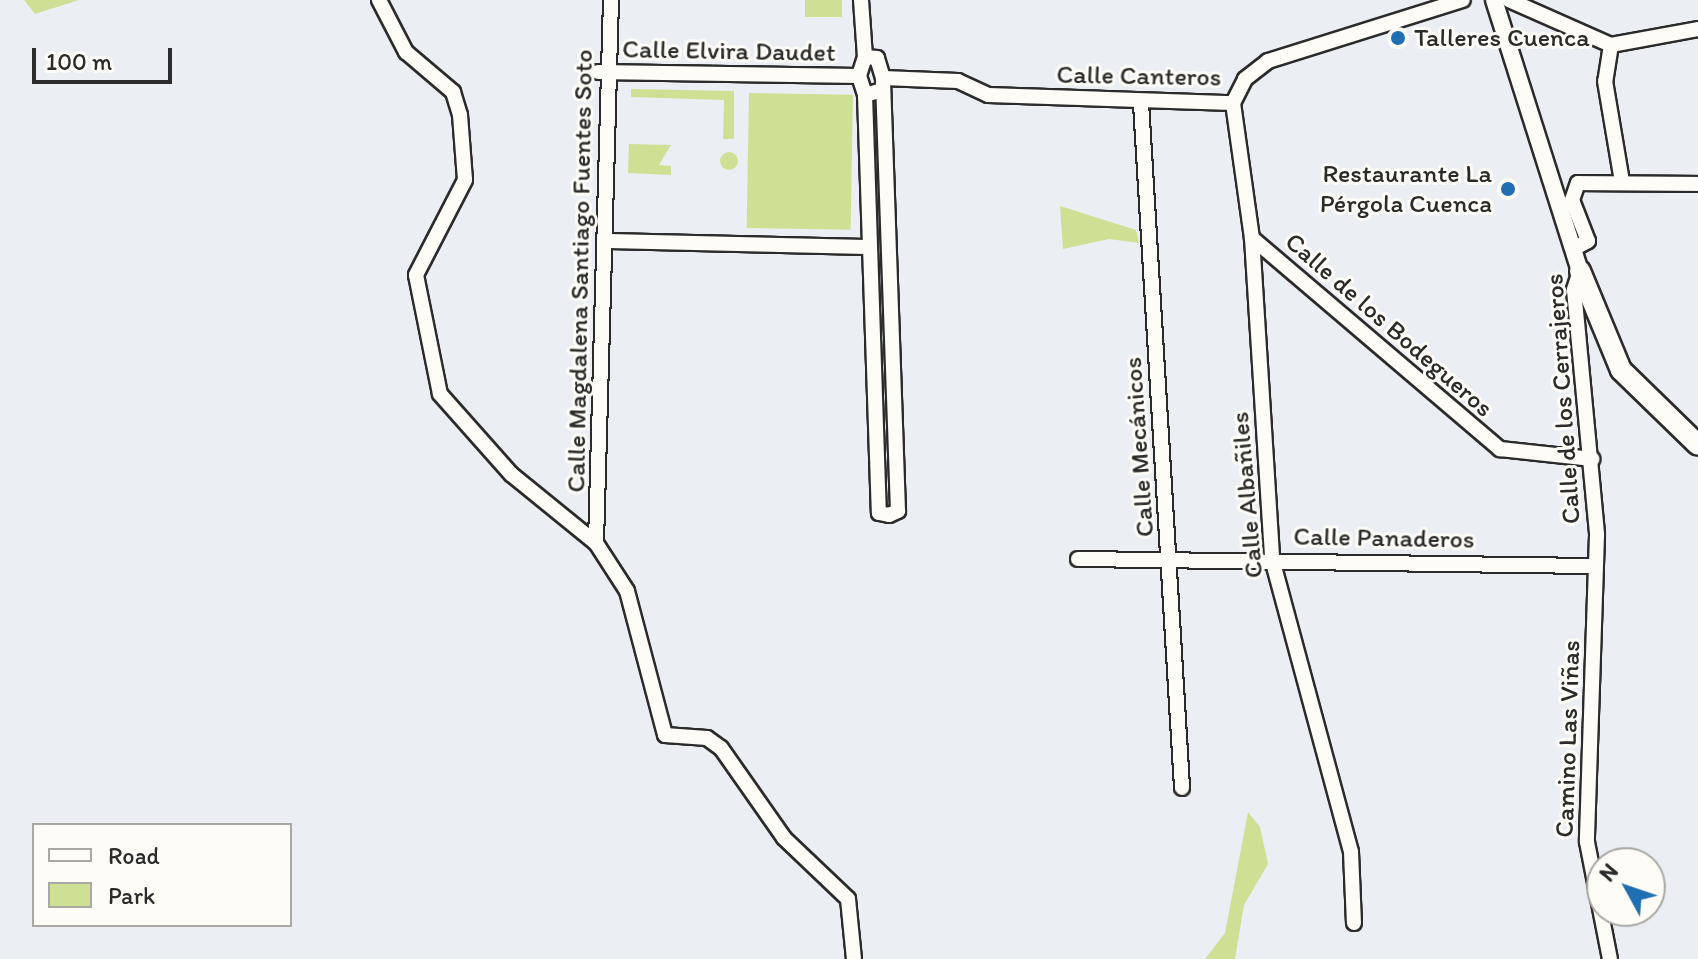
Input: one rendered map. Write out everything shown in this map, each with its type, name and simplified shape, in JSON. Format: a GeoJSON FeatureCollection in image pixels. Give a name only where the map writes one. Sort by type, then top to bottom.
{"type":"FeatureCollection","features":[{"type":"Feature","properties":{"kind":"highway"},"geometry":{"type":"LineString","coordinates":[[1580,271],[1621,370],[1698,445]]}},
{"type":"Feature","properties":{"kind":"main road","name":"Calle de los Cerrajeros"},"geometry":{"type":"LineString","coordinates":[[1494,0],[1580,271]]}},
{"type":"Feature","properties":{"kind":"street"},"geometry":{"type":"LineString","coordinates":[[379,0],[406,52],[453,92],[460,115],[465,180],[416,275],[440,394],[511,474],[596,543],[627,591],[665,735],[707,738],[721,748],[784,838],[848,899],[854,959]]}},
{"type":"Feature","properties":{"kind":"street","name":"Calle Magdalena Santiago Fuentes Soto"},"geometry":{"type":"LineString","coordinates":[[596,543],[605,241],[604,72],[611,0]]}},
{"type":"Feature","properties":{"kind":"street"},"geometry":{"type":"LineString","coordinates":[[861,0],[865,57],[859,76],[865,95],[879,513],[889,515],[898,511],[883,84],[877,58],[865,57]]}},
{"type":"Feature","properties":{"kind":"street","name":"Calle Canteros"},"geometry":{"type":"LineString","coordinates":[[865,95],[883,84],[958,81],[988,95],[1141,103],[1233,103],[1245,79],[1268,61],[1463,0]]}},
{"type":"Feature","properties":{"kind":"street"},"geometry":{"type":"LineString","coordinates":[[1509,0],[1611,45],[1698,29]]}},
{"type":"Feature","properties":{"kind":"street"},"geometry":{"type":"LineString","coordinates":[[1611,45],[1605,81],[1622,181]]}},
{"type":"Feature","properties":{"kind":"street","name":"Calle Elvira Daudet"},"geometry":{"type":"LineString","coordinates":[[604,72],[859,76]]}},
{"type":"Feature","properties":{"kind":"street","name":"Calle Mecánicos"},"geometry":{"type":"LineString","coordinates":[[1141,103],[1182,788]]}},
{"type":"Feature","properties":{"kind":"street","name":"Calle Albañiles"},"geometry":{"type":"LineString","coordinates":[[1233,103],[1252,238],[1272,559],[1351,852],[1354,923]]}},
{"type":"Feature","properties":{"kind":"street"},"geometry":{"type":"LineString","coordinates":[[1573,249],[1588,241],[1572,200],[1578,183],[1698,184]]}},
{"type":"Feature","properties":{"kind":"street","name":"Calle de los Bodegueros"},"geometry":{"type":"LineString","coordinates":[[1252,238],[1500,449],[1592,459]]}},
{"type":"Feature","properties":{"kind":"street"},"geometry":{"type":"LineString","coordinates":[[605,241],[870,247]]}},
{"type":"Feature","properties":{"kind":"street","name":"Calle de los Cerrajeros"},"geometry":{"type":"LineString","coordinates":[[1580,271],[1574,290],[1592,459],[1594,566]]}},
{"type":"Feature","properties":{"kind":"street","name":"Calle Panaderos"},"geometry":{"type":"LineString","coordinates":[[1078,559],[1272,559],[1594,566]]}},
{"type":"Feature","properties":{"kind":"street","name":"Camino Las Viñas"},"geometry":{"type":"LineString","coordinates":[[1594,566],[1587,842],[1610,959]]}},
{"type":"Feature","properties":{"kind":"green space"},"geometry":{"type":"Polygon","coordinates":[[[24,0],[79,0],[35,14],[24,0]]]}},
{"type":"Feature","properties":{"kind":"green space"},"geometry":{"type":"Polygon","coordinates":[[[805,0],[842,0],[842,17],[805,17],[805,0]]]}},
{"type":"Feature","properties":{"kind":"green space"},"geometry":{"type":"Polygon","coordinates":[[[631,89],[734,91],[734,139],[723,139],[724,100],[631,97],[631,89]]]}},
{"type":"Feature","properties":{"kind":"green space"},"geometry":{"type":"Polygon","coordinates":[[[749,93],[853,95],[851,230],[747,228],[749,93]]]}},
{"type":"Feature","properties":{"kind":"green space"},"geometry":{"type":"Polygon","coordinates":[[[629,144],[671,145],[659,165],[671,166],[671,175],[628,173],[629,144]]]}},
{"type":"Feature","properties":{"kind":"green space"},"geometry":{"type":"Polygon","coordinates":[[[729,152],[738,161],[729,170],[720,161],[729,152]]]}},
{"type":"Feature","properties":{"kind":"green space"},"geometry":{"type":"Polygon","coordinates":[[[1060,206],[1136,230],[1139,243],[1109,239],[1063,249],[1060,206]]]}},
{"type":"Feature","properties":{"kind":"green space"},"geometry":{"type":"Polygon","coordinates":[[[1248,812],[1260,827],[1268,864],[1244,905],[1235,959],[1205,959],[1225,933],[1248,812]]]}},
{"type":"Feature","properties":{"kind":"place","name":"Talleres Cuenca"},"geometry":{"type":"Point","coordinates":[1398,38]}},
{"type":"Feature","properties":{"kind":"place","name":"Restaurante La Pérgola Cuenca"},"geometry":{"type":"Point","coordinates":[1508,189]}}]}
